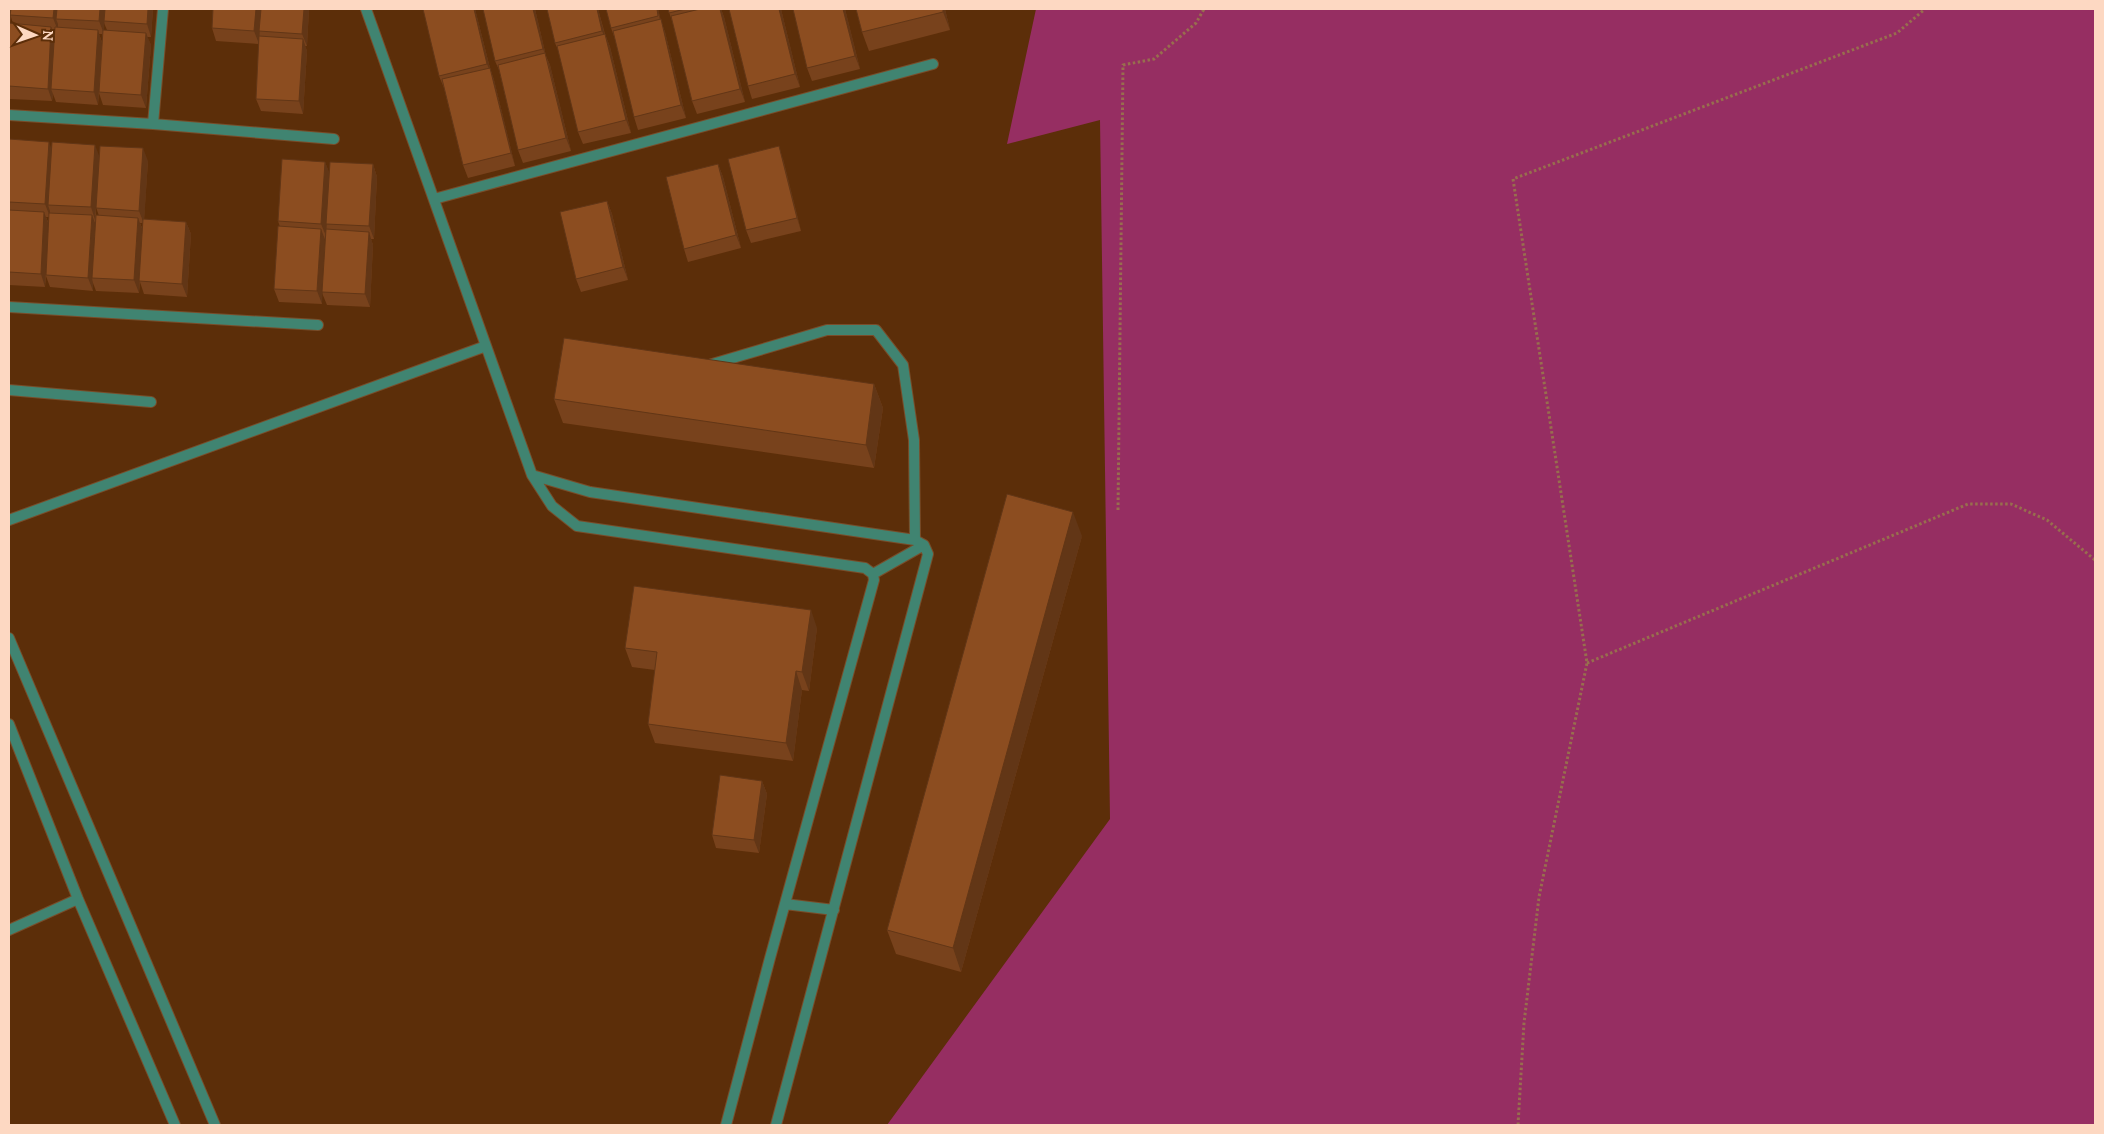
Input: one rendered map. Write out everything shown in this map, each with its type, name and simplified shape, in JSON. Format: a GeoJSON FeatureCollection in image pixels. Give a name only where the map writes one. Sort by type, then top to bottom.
{"type":"FeatureCollection","features":[{"type":"Feature","properties":{"kind":"lane"},"geometry":{"type":"LineString","coordinates":[[153,124],[162,9]]}},
{"type":"Feature","properties":{"kind":"lane"},"geometry":{"type":"LineString","coordinates":[[366,9],[532,476],[552,506],[577,526],[865,568],[873,574],[874,580],[726,1125]]}},
{"type":"Feature","properties":{"kind":"lane"},"geometry":{"type":"LineString","coordinates":[[434,199],[933,64]]}},
{"type":"Feature","properties":{"kind":"lane"},"geometry":{"type":"LineString","coordinates":[[9,115],[153,124],[334,139]]}},
{"type":"Feature","properties":{"kind":"lane"},"geometry":{"type":"LineString","coordinates":[[9,307],[318,325]]}},
{"type":"Feature","properties":{"kind":"lane"},"geometry":{"type":"LineString","coordinates":[[707,365],[827,330],[876,330],[903,365],[914,440],[920,543],[928,554],[776,1125]]}},
{"type":"Feature","properties":{"kind":"lane"},"geometry":{"type":"LineString","coordinates":[[9,520],[486,346]]}},
{"type":"Feature","properties":{"kind":"lane"},"geometry":{"type":"LineString","coordinates":[[9,390],[151,402]]}},
{"type":"Feature","properties":{"kind":"lane"},"geometry":{"type":"LineString","coordinates":[[532,476],[590,492],[920,543]]}},
{"type":"Feature","properties":{"kind":"lane"},"geometry":{"type":"LineString","coordinates":[[873,574],[920,543]]}},
{"type":"Feature","properties":{"kind":"lane"},"geometry":{"type":"LineString","coordinates":[[9,638],[215,1125]]}},
{"type":"Feature","properties":{"kind":"lane"},"geometry":{"type":"LineString","coordinates":[[9,724],[78,899],[174,1125]]}},
{"type":"Feature","properties":{"kind":"lane"},"geometry":{"type":"LineString","coordinates":[[9,930],[78,899]]}},
{"type":"Feature","properties":{"kind":"lane"},"geometry":{"type":"LineString","coordinates":[[785,904],[834,910]]}},
{"type":"Feature","properties":{"kind":"path"},"geometry":{"type":"LineString","coordinates":[[1118,510],[1123,65],[1154,59],[1196,23],[1204,9]]}},
{"type":"Feature","properties":{"kind":"path"},"geometry":{"type":"LineString","coordinates":[[1518,1125],[1524,1023],[1539,897],[1588,663],[1513,179],[1897,33],[1925,9]]}},
{"type":"Feature","properties":{"kind":"path"},"geometry":{"type":"LineString","coordinates":[[1588,663],[1968,504],[2011,504],[2046,520],[2095,560]]}},
{"type":"Feature","properties":{"kind":"shaded area"},"geometry":{"type":"Polygon","coordinates":[[[1036,9],[2095,9],[2095,1125],[887,1125],[1110,819],[1100,120],[1007,144],[1036,9]]]}},
{"type":"Feature","properties":{"kind":"building"},"geometry":{"type":"Polygon","coordinates":[[[11,9],[54,9],[53,18],[10,15],[11,9]]]}},
{"type":"Feature","properties":{"kind":"building"},"geometry":{"type":"Polygon","coordinates":[[[57,9],[100,9],[99,21],[56,19],[57,9]]]}},
{"type":"Feature","properties":{"kind":"building"},"geometry":{"type":"Polygon","coordinates":[[[105,9],[148,9],[147,24],[104,21],[105,9]]]}},
{"type":"Feature","properties":{"kind":"building"},"geometry":{"type":"Polygon","coordinates":[[[213,9],[256,9],[254,31],[212,28],[213,9]]]}},
{"type":"Feature","properties":{"kind":"building"},"geometry":{"type":"Polygon","coordinates":[[[261,9],[304,9],[302,34],[259,31],[261,9]]]}},
{"type":"Feature","properties":{"kind":"building"},"geometry":{"type":"Polygon","coordinates":[[[423,9],[474,9],[487,64],[439,76],[423,9]]]}},
{"type":"Feature","properties":{"kind":"building"},"geometry":{"type":"Polygon","coordinates":[[[483,9],[533,9],[543,49],[495,61],[483,9]]]}},
{"type":"Feature","properties":{"kind":"building"},"geometry":{"type":"Polygon","coordinates":[[[547,9],[597,9],[602,31],[555,43],[547,9]]]}},
{"type":"Feature","properties":{"kind":"building"},"geometry":{"type":"Polygon","coordinates":[[[606,9],[657,9],[658,16],[611,28],[606,9]]]}},
{"type":"Feature","properties":{"kind":"building"},"geometry":{"type":"Polygon","coordinates":[[[668,9],[685,9],[669,13],[668,9]]]}},
{"type":"Feature","properties":{"kind":"building"},"geometry":{"type":"Polygon","coordinates":[[[700,9],[720,9],[740,89],[692,101],[671,16],[700,9]]]}},
{"type":"Feature","properties":{"kind":"building"},"geometry":{"type":"Polygon","coordinates":[[[729,9],[779,9],[795,74],[748,86],[729,9]]]}},
{"type":"Feature","properties":{"kind":"building"},"geometry":{"type":"Polygon","coordinates":[[[793,9],[843,9],[855,56],[807,68],[793,9]]]}},
{"type":"Feature","properties":{"kind":"building"},"geometry":{"type":"Polygon","coordinates":[[[856,9],[943,9],[943,12],[862,32],[856,9]]]}},
{"type":"Feature","properties":{"kind":"building"},"geometry":{"type":"Polygon","coordinates":[[[661,19],[681,105],[634,117],[613,31],[661,19]]]}},
{"type":"Feature","properties":{"kind":"building"},"geometry":{"type":"Polygon","coordinates":[[[9,23],[51,27],[48,89],[9,86],[9,23]]]}},
{"type":"Feature","properties":{"kind":"building"},"geometry":{"type":"Polygon","coordinates":[[[55,27],[98,30],[94,92],[51,89],[55,27]]]}},
{"type":"Feature","properties":{"kind":"building"},"geometry":{"type":"Polygon","coordinates":[[[103,30],[146,33],[141,95],[99,92],[103,30]]]}},
{"type":"Feature","properties":{"kind":"building"},"geometry":{"type":"Polygon","coordinates":[[[605,34],[626,120],[578,132],[557,46],[605,34]]]}},
{"type":"Feature","properties":{"kind":"building"},"geometry":{"type":"Polygon","coordinates":[[[259,36],[303,39],[299,101],[256,99],[259,36]]]}},
{"type":"Feature","properties":{"kind":"building"},"geometry":{"type":"Polygon","coordinates":[[[545,53],[566,138],[518,150],[498,65],[545,53]]]}},
{"type":"Feature","properties":{"kind":"building"},"geometry":{"type":"Polygon","coordinates":[[[490,68],[511,153],[463,165],[442,79],[490,68]]]}},
{"type":"Feature","properties":{"kind":"building"},"geometry":{"type":"Polygon","coordinates":[[[9,139],[49,142],[45,204],[9,202],[9,139]]]}},
{"type":"Feature","properties":{"kind":"building"},"geometry":{"type":"Polygon","coordinates":[[[52,142],[95,145],[91,207],[48,205],[52,142]]]}},
{"type":"Feature","properties":{"kind":"building"},"geometry":{"type":"Polygon","coordinates":[[[100,146],[143,148],[139,211],[96,208],[100,146]]]}},
{"type":"Feature","properties":{"kind":"building"},"geometry":{"type":"Polygon","coordinates":[[[779,146],[797,218],[746,230],[728,159],[779,146]]]}},
{"type":"Feature","properties":{"kind":"building"},"geometry":{"type":"Polygon","coordinates":[[[282,159],[325,162],[321,224],[278,221],[282,159]]]}},
{"type":"Feature","properties":{"kind":"building"},"geometry":{"type":"Polygon","coordinates":[[[330,162],[373,164],[369,226],[326,224],[330,162]]]}},
{"type":"Feature","properties":{"kind":"building"},"geometry":{"type":"Polygon","coordinates":[[[718,164],[736,235],[684,249],[666,177],[718,164]]]}},
{"type":"Feature","properties":{"kind":"building"},"geometry":{"type":"Polygon","coordinates":[[[607,201],[623,267],[576,279],[560,212],[607,201]]]}},
{"type":"Feature","properties":{"kind":"building"},"geometry":{"type":"Polygon","coordinates":[[[9,210],[44,212],[41,274],[9,272],[9,210]]]}},
{"type":"Feature","properties":{"kind":"building"},"geometry":{"type":"Polygon","coordinates":[[[49,213],[92,215],[88,278],[46,275],[49,213]]]}},
{"type":"Feature","properties":{"kind":"building"},"geometry":{"type":"Polygon","coordinates":[[[96,215],[138,218],[134,280],[92,278],[96,215]]]}},
{"type":"Feature","properties":{"kind":"building"},"geometry":{"type":"Polygon","coordinates":[[[143,219],[186,222],[182,284],[139,281],[143,219]]]}},
{"type":"Feature","properties":{"kind":"building"},"geometry":{"type":"Polygon","coordinates":[[[278,226],[321,229],[317,291],[274,289],[278,226]]]}},
{"type":"Feature","properties":{"kind":"building"},"geometry":{"type":"Polygon","coordinates":[[[326,229],[369,232],[365,294],[322,292],[326,229]]]}},
{"type":"Feature","properties":{"kind":"building"},"geometry":{"type":"Polygon","coordinates":[[[564,338],[874,384],[866,445],[554,399],[564,338]]]}},
{"type":"Feature","properties":{"kind":"building"},"geometry":{"type":"Polygon","coordinates":[[[1007,494],[1073,512],[953,948],[887,930],[1007,494]]]}},
{"type":"Feature","properties":{"kind":"building"},"geometry":{"type":"Polygon","coordinates":[[[634,586],[811,610],[802,672],[796,671],[786,743],[648,724],[657,652],[625,648],[634,586]]]}},
{"type":"Feature","properties":{"kind":"building"},"geometry":{"type":"Polygon","coordinates":[[[720,775],[762,781],[754,840],[712,835],[720,775]]]}}]}
